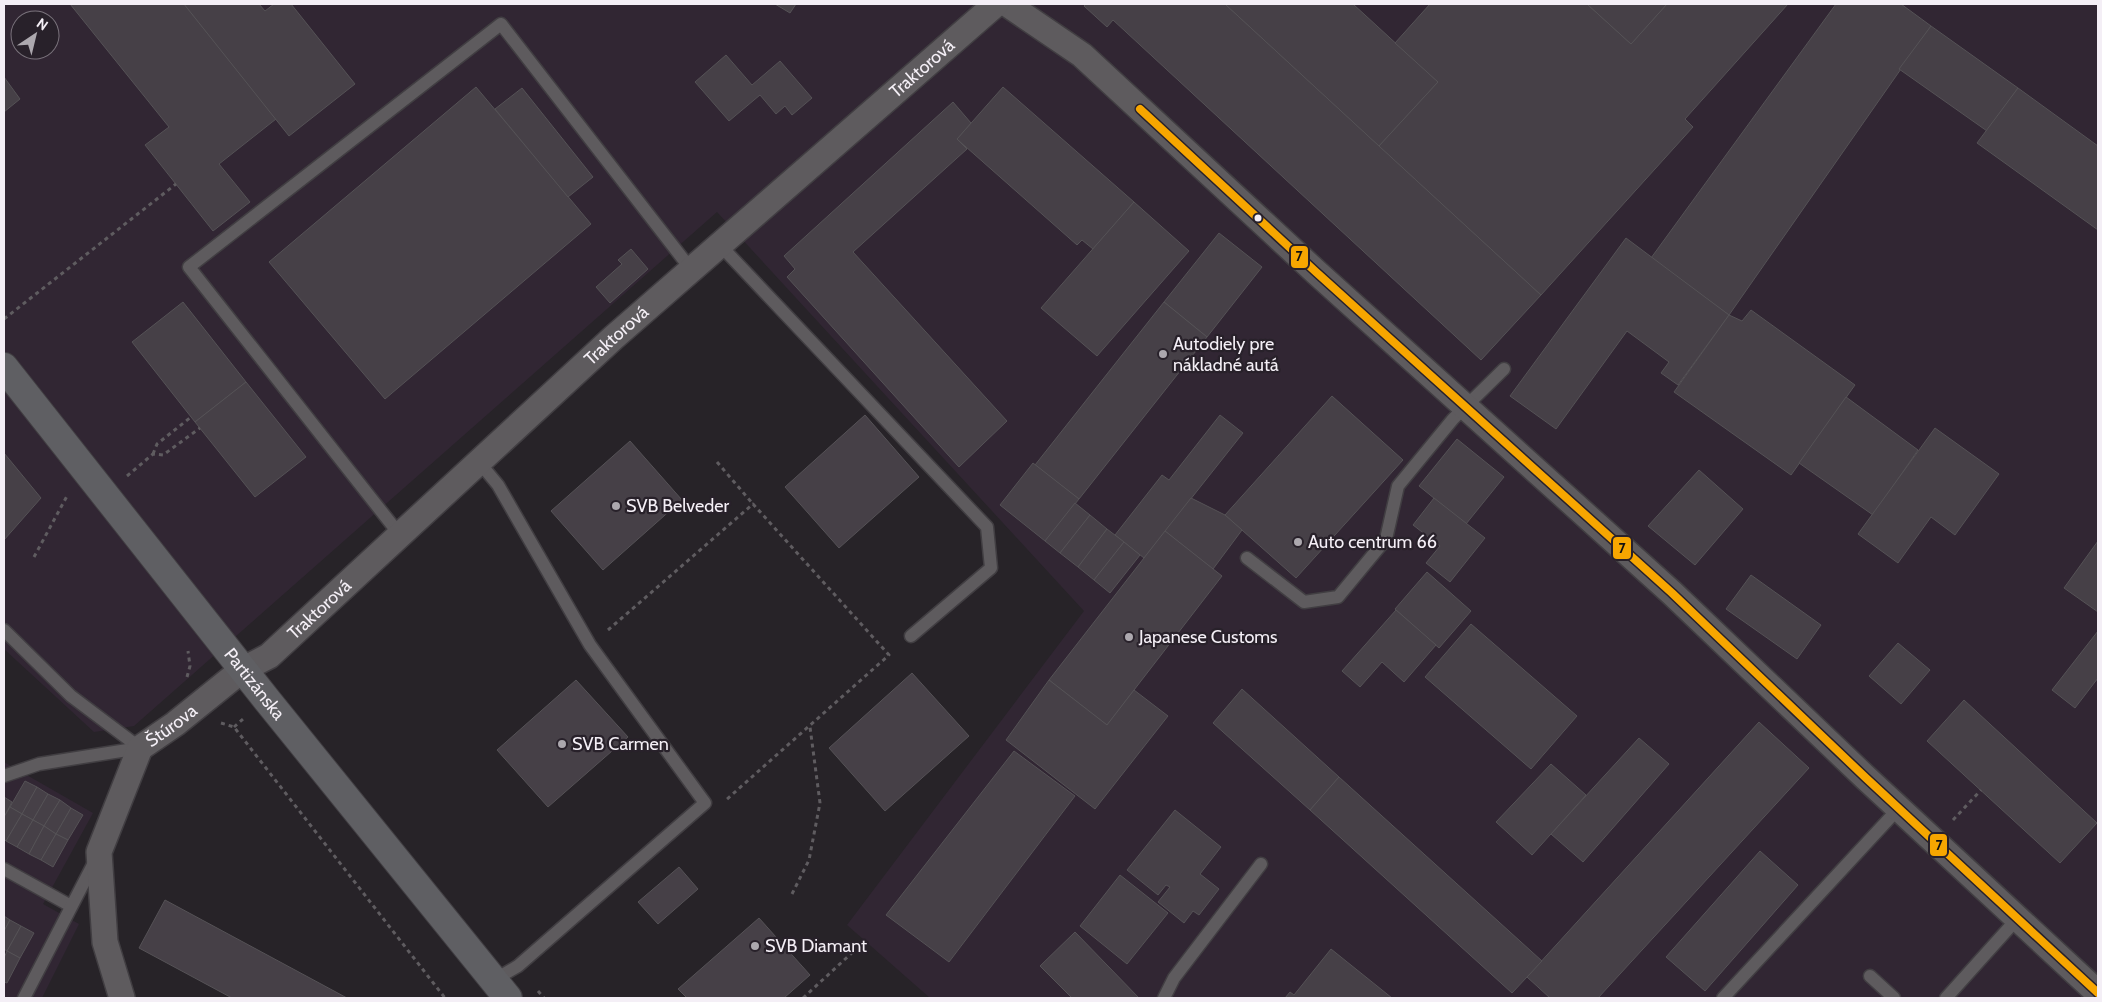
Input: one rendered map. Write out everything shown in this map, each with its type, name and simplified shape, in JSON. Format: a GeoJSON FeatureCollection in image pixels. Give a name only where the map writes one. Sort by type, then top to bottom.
{"type":"FeatureCollection","features":[{"type":"Feature","properties":{"kind":"street","name":"Traktorová"},"geometry":{"type":"LineString","coordinates":[[242,670],[269,656],[690,268],[996,4]]}},
{"type":"Feature","properties":{"kind":"street"},"geometry":{"type":"LineString","coordinates":[[1007,4],[1082,55],[1316,272],[1672,593],[2098,993]]}},
{"type":"Feature","properties":{"kind":"street","name":"Partizánska"},"geometry":{"type":"LineString","coordinates":[[4,367],[242,670],[501,989]]}},
{"type":"Feature","properties":{"kind":"street","name":"Štúrova"},"geometry":{"type":"LineString","coordinates":[[122,998],[105,942],[99,852],[140,748],[175,724],[242,670]]}},
{"type":"Feature","properties":{"kind":"lane"},"geometry":{"type":"LineString","coordinates":[[400,535],[189,267],[501,24],[690,268]]}},
{"type":"Feature","properties":{"kind":"lane"},"geometry":{"type":"LineString","coordinates":[[719,244],[987,526],[991,568],[911,636]]}},
{"type":"Feature","properties":{"kind":"lane"},"geometry":{"type":"LineString","coordinates":[[1247,558],[1304,602],[1338,597],[1386,539],[1398,486],[1466,406],[1504,369]]}},
{"type":"Feature","properties":{"kind":"lane"},"geometry":{"type":"LineString","coordinates":[[479,462],[498,485],[590,645],[705,803],[518,966],[501,989]]}},
{"type":"Feature","properties":{"kind":"lane"},"geometry":{"type":"LineString","coordinates":[[4,630],[71,696],[140,748]]}},
{"type":"Feature","properties":{"kind":"lane"},"geometry":{"type":"LineString","coordinates":[[4,776],[40,764],[140,748]]}},
{"type":"Feature","properties":{"kind":"lane"},"geometry":{"type":"LineString","coordinates":[[1723,998],[1899,808]]}},
{"type":"Feature","properties":{"kind":"lane","name":"Štúrova"},"geometry":{"type":"LineString","coordinates":[[24,998],[99,852]]}},
{"type":"Feature","properties":{"kind":"lane"},"geometry":{"type":"LineString","coordinates":[[1164,998],[1174,978],[1261,864]]}},
{"type":"Feature","properties":{"kind":"lane"},"geometry":{"type":"LineString","coordinates":[[4,869],[71,906]]}},
{"type":"Feature","properties":{"kind":"lane"},"geometry":{"type":"LineString","coordinates":[[1946,998],[2017,919]]}},
{"type":"Feature","properties":{"kind":"lane"},"geometry":{"type":"LineString","coordinates":[[1870,976],[1894,998]]}},
{"type":"Feature","properties":{"kind":"path"},"geometry":{"type":"LineString","coordinates":[[4,319],[176,184]]}},
{"type":"Feature","properties":{"kind":"path"},"geometry":{"type":"LineString","coordinates":[[127,476],[153,454],[157,444],[191,417]]}},
{"type":"Feature","properties":{"kind":"path"},"geometry":{"type":"LineString","coordinates":[[153,454],[163,455],[200,428]]}},
{"type":"Feature","properties":{"kind":"path"},"geometry":{"type":"LineString","coordinates":[[717,462],[889,655],[720,806]]}},
{"type":"Feature","properties":{"kind":"path"},"geometry":{"type":"LineString","coordinates":[[34,557],[70,491]]}},
{"type":"Feature","properties":{"kind":"path"},"geometry":{"type":"LineString","coordinates":[[590,645],[753,504]]}},
{"type":"Feature","properties":{"kind":"path"},"geometry":{"type":"LineString","coordinates":[[185,681],[190,666],[188,651]]}},
{"type":"Feature","properties":{"kind":"path"},"geometry":{"type":"LineString","coordinates":[[234,727],[243,719]]}},
{"type":"Feature","properties":{"kind":"path"},"geometry":{"type":"LineString","coordinates":[[218,722],[234,727],[445,998]]}},
{"type":"Feature","properties":{"kind":"path"},"geometry":{"type":"LineString","coordinates":[[792,894],[809,860],[820,802],[810,726]]}},
{"type":"Feature","properties":{"kind":"path"},"geometry":{"type":"LineString","coordinates":[[1933,840],[1981,790]]}},
{"type":"Feature","properties":{"kind":"path"},"geometry":{"type":"LineString","coordinates":[[803,998],[855,950]]}},
{"type":"Feature","properties":{"kind":"shaded area"},"geometry":{"type":"Polygon","coordinates":[[[4,4],[2098,4],[2098,998],[930,998],[847,925],[1084,611],[717,212],[134,726],[94,732],[4,649],[4,4]]]}},
{"type":"Feature","properties":{"kind":"shaded area"},"geometry":{"type":"Polygon","coordinates":[[[4,762],[93,813],[43,904],[79,924],[42,998],[4,998],[4,762]]]}},
{"type":"Feature","properties":{"kind":"building"},"geometry":{"type":"Polygon","coordinates":[[[70,4],[184,4],[276,119],[219,164],[250,202],[213,231],[145,145],[169,127],[70,4]]]}},
{"type":"Feature","properties":{"kind":"building"},"geometry":{"type":"Polygon","coordinates":[[[184,4],[259,4],[265,11],[274,4],[291,4],[355,84],[289,136],[184,4]]]}},
{"type":"Feature","properties":{"kind":"building"},"geometry":{"type":"Polygon","coordinates":[[[775,4],[796,4],[790,13],[775,4]]]}},
{"type":"Feature","properties":{"kind":"building"},"geometry":{"type":"Polygon","coordinates":[[[1086,4],[1225,4],[1541,295],[1481,360],[1113,20],[1107,27],[1084,6],[1086,4]]]}},
{"type":"Feature","properties":{"kind":"building"},"geometry":{"type":"Polygon","coordinates":[[[1225,4],[1353,4],[1438,82],[1379,146],[1225,4]]]}},
{"type":"Feature","properties":{"kind":"building"},"geometry":{"type":"Polygon","coordinates":[[[1430,4],[1587,4],[1631,44],[1667,4],[1788,4],[1685,119],[1693,127],[1541,295],[1379,146],[1438,82],[1395,43],[1430,4]]]}},
{"type":"Feature","properties":{"kind":"building"},"geometry":{"type":"Polygon","coordinates":[[[1587,4],[1667,4],[1631,44],[1587,4]]]}},
{"type":"Feature","properties":{"kind":"building"},"geometry":{"type":"Polygon","coordinates":[[[1836,4],[1901,4],[1931,26],[1729,315],[1651,258],[1836,4]]]}},
{"type":"Feature","properties":{"kind":"building"},"geometry":{"type":"Polygon","coordinates":[[[1931,26],[2018,88],[1987,131],[1899,69],[1931,26]]]}},
{"type":"Feature","properties":{"kind":"building"},"geometry":{"type":"Polygon","coordinates":[[[726,55],[752,85],[780,61],[812,98],[792,115],[785,106],[776,114],[760,95],[729,121],[695,82],[726,55]]]}},
{"type":"Feature","properties":{"kind":"building"},"geometry":{"type":"Polygon","coordinates":[[[4,77],[20,99],[4,112],[4,77]]]}},
{"type":"Feature","properties":{"kind":"building"},"geometry":{"type":"Polygon","coordinates":[[[476,87],[591,224],[385,399],[269,262],[476,87]]]}},
{"type":"Feature","properties":{"kind":"building"},"geometry":{"type":"Polygon","coordinates":[[[1003,87],[1134,202],[1093,249],[1082,240],[1077,245],[957,139],[1003,87]]]}},
{"type":"Feature","properties":{"kind":"building"},"geometry":{"type":"Polygon","coordinates":[[[522,88],[593,177],[568,197],[495,109],[522,88]]]}},
{"type":"Feature","properties":{"kind":"building"},"geometry":{"type":"Polygon","coordinates":[[[2018,88],[2098,146],[2098,230],[1977,143],[2018,88]]]}},
{"type":"Feature","properties":{"kind":"building"},"geometry":{"type":"Polygon","coordinates":[[[953,102],[971,123],[957,139],[967,149],[853,252],[1007,421],[959,467],[787,277],[795,269],[784,256],[953,102]]]}},
{"type":"Feature","properties":{"kind":"building"},"geometry":{"type":"Polygon","coordinates":[[[1134,202],[1189,251],[1097,356],[1041,308],[1134,202]]]}},
{"type":"Feature","properties":{"kind":"building"},"geometry":{"type":"Polygon","coordinates":[[[1219,233],[1262,267],[1207,337],[1164,302],[1219,233]]]}},
{"type":"Feature","properties":{"kind":"building"},"geometry":{"type":"Polygon","coordinates":[[[1626,238],[1729,315],[1678,385],[1661,373],[1669,362],[1627,331],[1556,429],[1510,396],[1626,238]]]}},
{"type":"Feature","properties":{"kind":"building"},"geometry":{"type":"Polygon","coordinates":[[[631,249],[648,269],[610,303],[596,287],[622,264],[618,260],[631,249]]]}},
{"type":"Feature","properties":{"kind":"building"},"geometry":{"type":"Polygon","coordinates":[[[183,302],[246,382],[195,422],[132,342],[183,302]]]}},
{"type":"Feature","properties":{"kind":"building"},"geometry":{"type":"Polygon","coordinates":[[[1164,302],[1207,337],[1079,499],[1035,465],[1164,302]]]}},
{"type":"Feature","properties":{"kind":"building"},"geometry":{"type":"Polygon","coordinates":[[[1751,310],[1855,385],[1791,475],[1674,392],[1729,315],[1742,321],[1751,310]]]}},
{"type":"Feature","properties":{"kind":"building"},"geometry":{"type":"Polygon","coordinates":[[[246,382],[306,457],[255,497],[195,422],[246,382]]]}},
{"type":"Feature","properties":{"kind":"building"},"geometry":{"type":"Polygon","coordinates":[[[1332,396],[1403,460],[1296,578],[1225,515],[1332,396]]]}},
{"type":"Feature","properties":{"kind":"building"},"geometry":{"type":"Polygon","coordinates":[[[1846,397],[1918,450],[1873,515],[1799,463],[1846,397]]]}},
{"type":"Feature","properties":{"kind":"building"},"geometry":{"type":"Polygon","coordinates":[[[865,415],[919,477],[839,548],[785,487],[865,415]]]}},
{"type":"Feature","properties":{"kind":"building"},"geometry":{"type":"Polygon","coordinates":[[[1220,415],[1243,433],[1144,558],[1115,535],[1162,475],[1169,480],[1220,415]]]}},
{"type":"Feature","properties":{"kind":"building"},"geometry":{"type":"Polygon","coordinates":[[[1935,428],[1999,474],[1955,535],[1931,517],[1898,563],[1858,534],[1935,428]]]}},
{"type":"Feature","properties":{"kind":"building"},"geometry":{"type":"Polygon","coordinates":[[[1457,439],[1504,477],[1466,524],[1419,486],[1457,439]]]}},
{"type":"Feature","properties":{"kind":"building","name":"SVB Belveder"},"geometry":{"type":"Polygon","coordinates":[[[630,441],[682,500],[603,570],[551,511],[630,441]]]}},
{"type":"Feature","properties":{"kind":"building"},"geometry":{"type":"Polygon","coordinates":[[[4,453],[41,498],[4,540],[4,453]]]}},
{"type":"Feature","properties":{"kind":"building"},"geometry":{"type":"Polygon","coordinates":[[[1033,463],[1079,499],[1045,541],[1000,505],[1033,463]]]}},
{"type":"Feature","properties":{"kind":"building"},"geometry":{"type":"Polygon","coordinates":[[[1699,470],[1743,509],[1695,565],[1648,526],[1699,470]]]}},
{"type":"Feature","properties":{"kind":"building"},"geometry":{"type":"Polygon","coordinates":[[[1191,498],[1225,515],[1242,530],[1213,569],[1165,531],[1191,498]]]}},
{"type":"Feature","properties":{"kind":"building"},"geometry":{"type":"Polygon","coordinates":[[[1434,498],[1485,538],[1450,582],[1426,563],[1440,546],[1413,525],[1434,498]]]}},
{"type":"Feature","properties":{"kind":"building"},"geometry":{"type":"Polygon","coordinates":[[[1075,503],[1090,515],[1060,553],[1045,541],[1075,503]]]}},
{"type":"Feature","properties":{"kind":"building"},"geometry":{"type":"Polygon","coordinates":[[[1090,515],[1107,529],[1078,567],[1060,553],[1090,515]]]}},
{"type":"Feature","properties":{"kind":"building"},"geometry":{"type":"Polygon","coordinates":[[[1107,529],[1124,542],[1094,580],[1078,567],[1107,529]]]}},
{"type":"Feature","properties":{"kind":"building","name":"Japanese Customs"},"geometry":{"type":"Polygon","coordinates":[[[1165,531],[1222,576],[1107,725],[1049,680],[1165,531]]]}},
{"type":"Feature","properties":{"kind":"building"},"geometry":{"type":"Polygon","coordinates":[[[2098,541],[2098,612],[2064,588],[2098,541]]]}},
{"type":"Feature","properties":{"kind":"building"},"geometry":{"type":"Polygon","coordinates":[[[1124,542],[1140,555],[1110,593],[1094,580],[1124,542]]]}},
{"type":"Feature","properties":{"kind":"building"},"geometry":{"type":"Polygon","coordinates":[[[1427,572],[1471,611],[1439,648],[1395,609],[1427,572]]]}},
{"type":"Feature","properties":{"kind":"building"},"geometry":{"type":"Polygon","coordinates":[[[1751,575],[1821,625],[1797,659],[1726,609],[1751,575]]]}},
{"type":"Feature","properties":{"kind":"building"},"geometry":{"type":"Polygon","coordinates":[[[1396,610],[1436,645],[1404,682],[1382,662],[1360,687],[1342,671],[1396,610]]]}},
{"type":"Feature","properties":{"kind":"building"},"geometry":{"type":"Polygon","coordinates":[[[1471,624],[1577,716],[1531,769],[1425,677],[1471,624]]]}},
{"type":"Feature","properties":{"kind":"building"},"geometry":{"type":"Polygon","coordinates":[[[2098,631],[2098,678],[2075,708],[2052,690],[2098,631]]]}},
{"type":"Feature","properties":{"kind":"building"},"geometry":{"type":"Polygon","coordinates":[[[1898,643],[1930,670],[1901,704],[1869,676],[1898,643]]]}},
{"type":"Feature","properties":{"kind":"building"},"geometry":{"type":"Polygon","coordinates":[[[912,673],[969,736],[885,811],[829,748],[912,673]]]}},
{"type":"Feature","properties":{"kind":"building","name":"SVB Carmen"},"geometry":{"type":"Polygon","coordinates":[[[576,680],[628,737],[548,807],[497,750],[576,680]]]}},
{"type":"Feature","properties":{"kind":"building"},"geometry":{"type":"Polygon","coordinates":[[[1049,680],[1107,725],[1134,690],[1168,716],[1095,809],[1006,740],[1049,680]]]}},
{"type":"Feature","properties":{"kind":"building"},"geometry":{"type":"Polygon","coordinates":[[[1242,689],[1339,777],[1310,810],[1213,723],[1242,689]]]}},
{"type":"Feature","properties":{"kind":"building"},"geometry":{"type":"Polygon","coordinates":[[[1964,700],[2097,823],[2060,863],[1927,741],[1964,700]]]}},
{"type":"Feature","properties":{"kind":"building"},"geometry":{"type":"Polygon","coordinates":[[[1759,722],[1809,768],[1598,998],[1550,998],[1527,977],[1759,722]]]}},
{"type":"Feature","properties":{"kind":"building"},"geometry":{"type":"Polygon","coordinates":[[[1639,738],[1669,764],[1583,862],[1551,834],[1639,738]]]}},
{"type":"Feature","properties":{"kind":"building"},"geometry":{"type":"Polygon","coordinates":[[[1014,751],[1075,796],[949,962],[886,915],[1014,751]]]}},
{"type":"Feature","properties":{"kind":"building"},"geometry":{"type":"Polygon","coordinates":[[[1551,764],[1586,795],[1532,855],[1496,822],[1551,764]]]}},
{"type":"Feature","properties":{"kind":"building"},"geometry":{"type":"Polygon","coordinates":[[[1339,777],[1542,961],[1512,993],[1310,810],[1339,777]]]}},
{"type":"Feature","properties":{"kind":"building"},"geometry":{"type":"Polygon","coordinates":[[[25,781],[37,787],[22,814],[10,807],[25,781]]]}},
{"type":"Feature","properties":{"kind":"building"},"geometry":{"type":"Polygon","coordinates":[[[37,787],[48,794],[33,820],[22,814],[37,787]]]}},
{"type":"Feature","properties":{"kind":"building"},"geometry":{"type":"Polygon","coordinates":[[[48,794],[60,800],[44,826],[33,820],[48,794]]]}},
{"type":"Feature","properties":{"kind":"building"},"geometry":{"type":"Polygon","coordinates":[[[4,797],[12,802],[4,817],[4,797]]]}},
{"type":"Feature","properties":{"kind":"building"},"geometry":{"type":"Polygon","coordinates":[[[60,800],[71,808],[56,834],[44,826],[60,800]]]}},
{"type":"Feature","properties":{"kind":"building"},"geometry":{"type":"Polygon","coordinates":[[[10,807],[22,814],[6,841],[4,839],[4,817],[10,807]]]}},
{"type":"Feature","properties":{"kind":"building"},"geometry":{"type":"Polygon","coordinates":[[[71,808],[83,815],[68,840],[56,834],[71,808]]]}},
{"type":"Feature","properties":{"kind":"building"},"geometry":{"type":"Polygon","coordinates":[[[1175,810],[1221,847],[1200,874],[1219,889],[1199,915],[1193,911],[1184,923],[1158,902],[1170,887],[1166,885],[1158,895],[1127,870],[1175,810]]]}},
{"type":"Feature","properties":{"kind":"building"},"geometry":{"type":"Polygon","coordinates":[[[22,814],[33,820],[17,847],[6,841],[22,814]]]}},
{"type":"Feature","properties":{"kind":"building"},"geometry":{"type":"Polygon","coordinates":[[[33,820],[44,826],[29,854],[17,847],[33,820]]]}},
{"type":"Feature","properties":{"kind":"building"},"geometry":{"type":"Polygon","coordinates":[[[44,826],[56,834],[41,860],[29,854],[44,826]]]}},
{"type":"Feature","properties":{"kind":"building"},"geometry":{"type":"Polygon","coordinates":[[[56,834],[68,840],[53,867],[41,860],[56,834]]]}},
{"type":"Feature","properties":{"kind":"building"},"geometry":{"type":"Polygon","coordinates":[[[1760,851],[1798,885],[1705,991],[1666,957],[1760,851]]]}},
{"type":"Feature","properties":{"kind":"building"},"geometry":{"type":"Polygon","coordinates":[[[679,867],[698,889],[658,924],[638,902],[679,867]]]}},
{"type":"Feature","properties":{"kind":"building"},"geometry":{"type":"Polygon","coordinates":[[[1120,875],[1168,913],[1127,964],[1080,926],[1120,875]]]}},
{"type":"Feature","properties":{"kind":"building"},"geometry":{"type":"Polygon","coordinates":[[[165,900],[347,998],[232,998],[139,948],[165,900]]]}},
{"type":"Feature","properties":{"kind":"building"},"geometry":{"type":"Polygon","coordinates":[[[4,916],[10,920],[4,931],[4,916]]]}},
{"type":"Feature","properties":{"kind":"building","name":"SVB Diamant"},"geometry":{"type":"Polygon","coordinates":[[[759,918],[810,975],[784,998],[687,998],[678,989],[759,918]]]}},
{"type":"Feature","properties":{"kind":"building"},"geometry":{"type":"Polygon","coordinates":[[[10,920],[21,926],[7,951],[4,949],[4,931],[10,920]]]}},
{"type":"Feature","properties":{"kind":"building"},"geometry":{"type":"Polygon","coordinates":[[[21,926],[34,933],[20,958],[7,951],[21,926]]]}},
{"type":"Feature","properties":{"kind":"building"},"geometry":{"type":"Polygon","coordinates":[[[1075,932],[1139,998],[1072,998],[1040,966],[1075,932]]]}},
{"type":"Feature","properties":{"kind":"building"},"geometry":{"type":"Polygon","coordinates":[[[1331,949],[1392,998],[1285,998],[1290,992],[1294,995],[1331,949]]]}},
{"type":"Feature","properties":{"kind":"building"},"geometry":{"type":"Polygon","coordinates":[[[7,951],[20,958],[7,983],[4,982],[4,958],[7,951]]]}},
{"type":"Feature","properties":{"kind":"transit line","name":"7"},"geometry":{"type":"LineString","coordinates":[[1140,109],[1316,272],[1672,593],[1866,778],[2098,993]]}},
{"type":"Feature","properties":{"kind":"place","name":"Autodiely pre nákladné autá"},"geometry":{"type":"Point","coordinates":[1163,354]}},
{"type":"Feature","properties":{"kind":"place","name":"SVB Belveder"},"geometry":{"type":"Point","coordinates":[616,506]}},
{"type":"Feature","properties":{"kind":"place","name":"Auto centrum 66"},"geometry":{"type":"Point","coordinates":[1298,542]}},
{"type":"Feature","properties":{"kind":"place","name":"Japanese Customs"},"geometry":{"type":"Point","coordinates":[1129,637]}},
{"type":"Feature","properties":{"kind":"place","name":"SVB Carmen"},"geometry":{"type":"Point","coordinates":[562,744]}},
{"type":"Feature","properties":{"kind":"place","name":"SVB Diamant"},"geometry":{"type":"Point","coordinates":[755,946]}}]}
